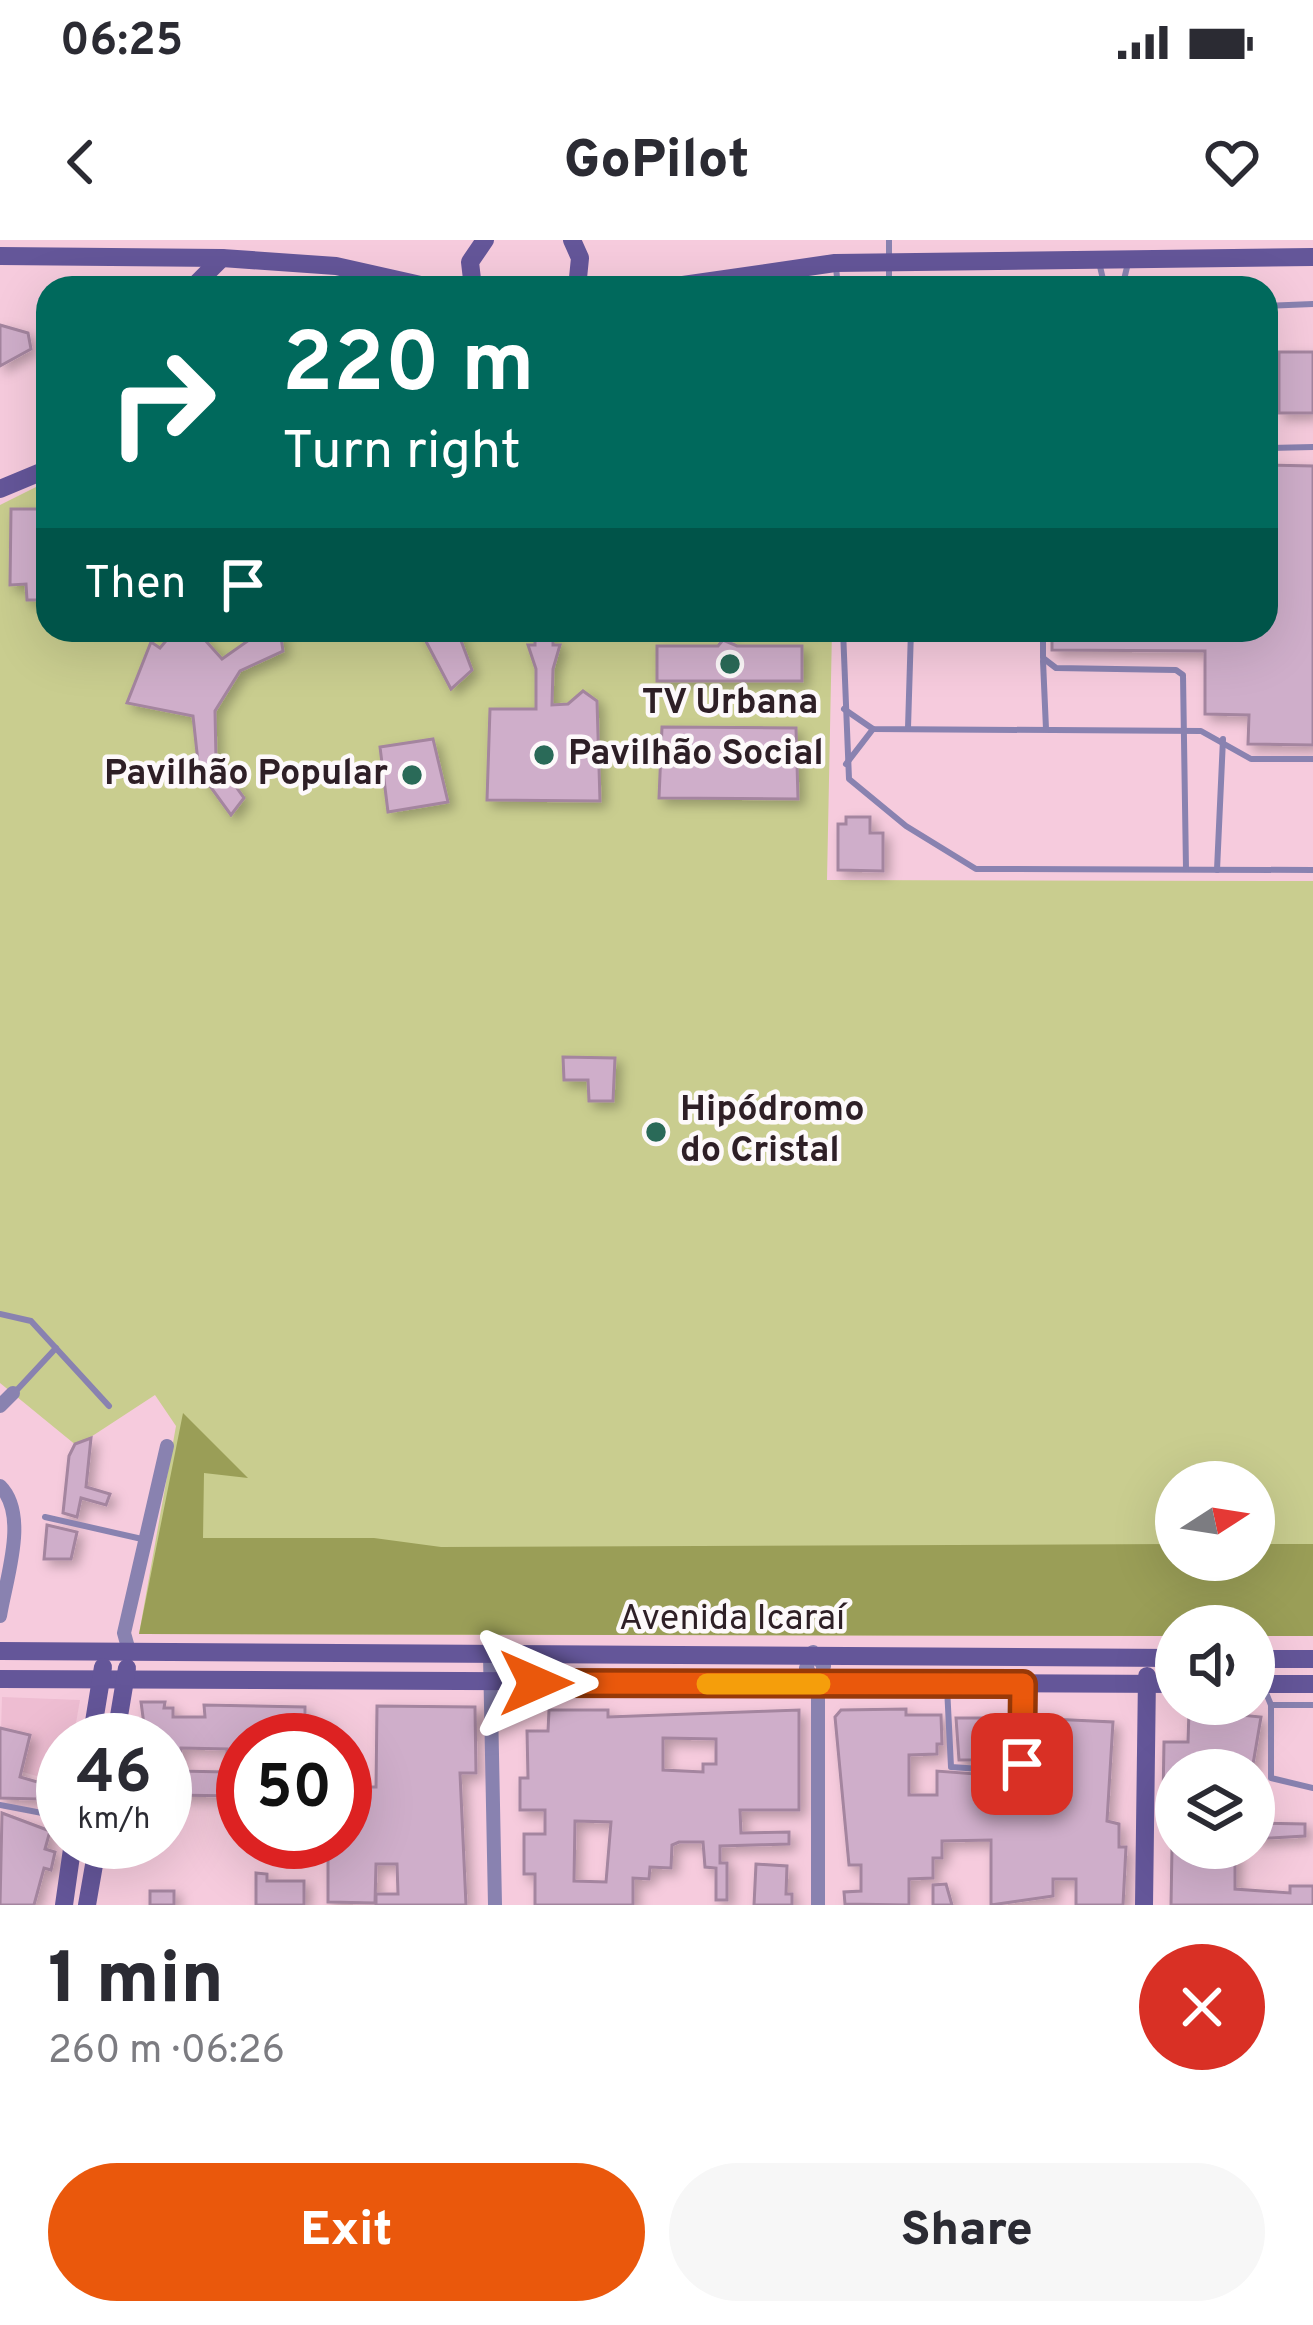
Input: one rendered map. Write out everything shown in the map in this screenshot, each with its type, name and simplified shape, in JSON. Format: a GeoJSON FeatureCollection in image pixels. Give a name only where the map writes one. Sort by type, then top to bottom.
{"type":"FeatureCollection","features":[{"type":"Feature","properties":{"kind":"main road"},"geometry":{"type":"LineString","coordinates":[[472,276],[470,262],[485,240]]}},
{"type":"Feature","properties":{"kind":"main road"},"geometry":{"type":"LineString","coordinates":[[572,240],[580,258],[578,276]]}},
{"type":"Feature","properties":{"kind":"main road"},"geometry":{"type":"LineString","coordinates":[[0,256],[222,258],[336,266],[381,276]]}},
{"type":"Feature","properties":{"kind":"main road"},"geometry":{"type":"LineString","coordinates":[[745,276],[835,263],[889,261],[1313,257]]}},
{"type":"Feature","properties":{"kind":"main road"},"geometry":{"type":"LineString","coordinates":[[204,276],[222,258]]}},
{"type":"Feature","properties":{"kind":"main road"},"geometry":{"type":"LineString","coordinates":[[0,489],[36,474]]}},
{"type":"Feature","properties":{"kind":"main road"},"geometry":{"type":"LineString","coordinates":[[119,1713],[127,1642]]}},
{"type":"Feature","properties":{"kind":"main road","name":"Avenida Icaraí"},"geometry":{"type":"LineString","coordinates":[[0,1651],[106,1651],[127,1642],[490,1655],[813,1652],[1155,1657]]}},
{"type":"Feature","properties":{"kind":"main road"},"geometry":{"type":"LineString","coordinates":[[95,1713],[106,1651]]}},
{"type":"Feature","properties":{"kind":"main road"},"geometry":{"type":"LineString","coordinates":[[1275,1659],[1313,1659]]}},
{"type":"Feature","properties":{"kind":"main road"},"geometry":{"type":"LineString","coordinates":[[1144,1905],[1144,1684],[1155,1672]]}},
{"type":"Feature","properties":{"kind":"main road","name":"Avenida Icaraí"},"geometry":{"type":"LineString","coordinates":[[0,1679],[1155,1684]]}},
{"type":"Feature","properties":{"kind":"main road"},"geometry":{"type":"LineString","coordinates":[[1275,1684],[1313,1684]]}},
{"type":"Feature","properties":{"kind":"main road"},"geometry":{"type":"LineString","coordinates":[[64,1905],[69,1869]]}},
{"type":"Feature","properties":{"kind":"main road"},"geometry":{"type":"LineString","coordinates":[[88,1905],[94,1869]]}},
{"type":"Feature","properties":{"kind":"street"},"geometry":{"type":"LineString","coordinates":[[0,1406],[13,1394]]}},
{"type":"Feature","properties":{"kind":"street"},"geometry":{"type":"LineString","coordinates":[[127,1642],[167,1446]]}},
{"type":"Feature","properties":{"kind":"street"},"geometry":{"type":"LineString","coordinates":[[0,1486],[10,1496],[15,1515],[0,1616]]}},
{"type":"Feature","properties":{"kind":"street"},"geometry":{"type":"LineString","coordinates":[[813,1652],[824,1666],[818,1684],[818,1905]]}},
{"type":"Feature","properties":{"kind":"street"},"geometry":{"type":"LineString","coordinates":[[490,1655],[495,1905]]}},
{"type":"Feature","properties":{"kind":"lane"},"geometry":{"type":"LineString","coordinates":[[889,240],[889,276]]}},
{"type":"Feature","properties":{"kind":"lane"},"geometry":{"type":"LineString","coordinates":[[1098,256],[1102,276]]}},
{"type":"Feature","properties":{"kind":"lane"},"geometry":{"type":"LineString","coordinates":[[1125,276],[1130,256]]}},
{"type":"Feature","properties":{"kind":"lane"},"geometry":{"type":"LineString","coordinates":[[835,263],[837,276]]}},
{"type":"Feature","properties":{"kind":"lane"},"geometry":{"type":"LineString","coordinates":[[1278,305],[1313,304]]}},
{"type":"Feature","properties":{"kind":"lane"},"geometry":{"type":"LineString","coordinates":[[1278,448],[1313,447]]}},
{"type":"Feature","properties":{"kind":"lane"},"geometry":{"type":"LineString","coordinates":[[843,642],[849,779],[872,801],[976,869],[1313,870]]}},
{"type":"Feature","properties":{"kind":"lane"},"geometry":{"type":"LineString","coordinates":[[908,729],[911,642]]}},
{"type":"Feature","properties":{"kind":"lane"},"geometry":{"type":"LineString","coordinates":[[1042,642],[1046,729]]}},
{"type":"Feature","properties":{"kind":"lane"},"geometry":{"type":"LineString","coordinates":[[1043,658],[1066,670],[1176,670],[1187,683],[1186,869]]}},
{"type":"Feature","properties":{"kind":"lane"},"geometry":{"type":"LineString","coordinates":[[844,709],[873,729],[1186,730],[1222,739],[1251,759],[1313,758]]}},
{"type":"Feature","properties":{"kind":"lane"},"geometry":{"type":"LineString","coordinates":[[845,764],[873,729]]}},
{"type":"Feature","properties":{"kind":"lane"},"geometry":{"type":"LineString","coordinates":[[1217,870],[1222,739]]}},
{"type":"Feature","properties":{"kind":"lane"},"geometry":{"type":"LineString","coordinates":[[0,1314],[31,1321],[109,1406]]}},
{"type":"Feature","properties":{"kind":"lane"},"geometry":{"type":"LineString","coordinates":[[13,1394],[57,1346]]}},
{"type":"Feature","properties":{"kind":"lane"},"geometry":{"type":"LineString","coordinates":[[45,1517],[146,1540]]}},
{"type":"Feature","properties":{"kind":"lane"},"geometry":{"type":"LineString","coordinates":[[946,1684],[951,1767],[1011,1771],[1022,1764],[1023,1684]]}},
{"type":"Feature","properties":{"kind":"lane"},"geometry":{"type":"LineString","coordinates":[[1275,1705],[1313,1705]]}},
{"type":"Feature","properties":{"kind":"lane"},"geometry":{"type":"LineString","coordinates":[[1271,1725],[1271,1778],[1313,1788]]}},
{"type":"Feature","properties":{"kind":"lane"},"geometry":{"type":"LineString","coordinates":[[0,1804],[36,1811]]}},
{"type":"Feature","properties":{"kind":"shaded area"},"geometry":{"type":"Polygon","coordinates":[[[2,1697],[80,1700],[78,1713],[36,1713],[36,1776],[0,1765],[2,1697]]]}},
{"type":"Feature","properties":{"kind":"green space","name":"Hipódromo do Cristal"},"geometry":{"type":"Polygon","coordinates":[[[36,487],[36,642],[832,642],[827,880],[1313,881],[1313,1636],[1275,1636],[1275,1605],[1155,1605],[1155,1636],[139,1634],[176,1426],[155,1395],[77,1446],[0,1383],[0,505],[36,487]]]}},
{"type":"Feature","properties":{"kind":"green space"},"geometry":{"type":"Polygon","coordinates":[[[183,1413],[248,1478],[204,1473],[203,1538],[374,1538],[441,1547],[1155,1544],[1155,1581],[1275,1581],[1275,1544],[1313,1544],[1313,1636],[1275,1636],[1275,1605],[1155,1605],[1155,1636],[139,1634],[183,1413]]]}},
{"type":"Feature","properties":{"kind":"building"},"geometry":{"type":"Polygon","coordinates":[[[0,325],[28,333],[31,349],[0,366],[0,325]]]}},
{"type":"Feature","properties":{"kind":"building"},"geometry":{"type":"Polygon","coordinates":[[[1279,352],[1313,352],[1313,413],[1279,413],[1279,352]]]}},
{"type":"Feature","properties":{"kind":"building"},"geometry":{"type":"Polygon","coordinates":[[[1278,465],[1313,466],[1313,745],[1248,744],[1249,715],[1205,714],[1205,651],[1052,650],[1052,642],[1278,642],[1278,465]]]}},
{"type":"Feature","properties":{"kind":"building"},"geometry":{"type":"Polygon","coordinates":[[[11,509],[36,509],[36,600],[27,600],[26,584],[10,585],[11,509]]]}},
{"type":"Feature","properties":{"kind":"building"},"geometry":{"type":"Polygon","coordinates":[[[151,642],[160,648],[165,642],[207,642],[222,659],[246,642],[282,642],[283,651],[240,671],[215,711],[216,759],[244,798],[231,815],[199,771],[193,716],[127,703],[151,642]]]}},
{"type":"Feature","properties":{"kind":"building"},"geometry":{"type":"Polygon","coordinates":[[[426,642],[462,642],[472,670],[451,689],[426,642]]]}},
{"type":"Feature","properties":{"kind":"building","name":"TV Urbana"},"geometry":{"type":"Polygon","coordinates":[[[728,642],[802,646],[802,681],[657,681],[657,646],[728,642]]]}},
{"type":"Feature","properties":{"kind":"building","name":"Pavilhão Social"},"geometry":{"type":"Polygon","coordinates":[[[528,645],[560,645],[553,669],[552,705],[568,704],[583,691],[597,701],[600,801],[487,800],[490,709],[536,709],[536,669],[528,645]]]}},
{"type":"Feature","properties":{"kind":"building"},"geometry":{"type":"Polygon","coordinates":[[[662,727],[796,728],[798,799],[659,798],[662,727]]]}},
{"type":"Feature","properties":{"kind":"building","name":"Pavilhão Popular"},"geometry":{"type":"Polygon","coordinates":[[[433,739],[448,802],[388,812],[380,747],[433,739]]]}},
{"type":"Feature","properties":{"kind":"building"},"geometry":{"type":"Polygon","coordinates":[[[846,817],[870,817],[870,833],[883,833],[883,871],[838,870],[838,824],[846,824],[846,817]]]}},
{"type":"Feature","properties":{"kind":"building"},"geometry":{"type":"Polygon","coordinates":[[[563,1057],[615,1058],[613,1101],[589,1101],[588,1080],[564,1080],[563,1057]]]}},
{"type":"Feature","properties":{"kind":"building"},"geometry":{"type":"Polygon","coordinates":[[[91,1438],[86,1487],[110,1494],[106,1505],[81,1498],[77,1517],[63,1513],[69,1456],[75,1444],[91,1438]]]}},
{"type":"Feature","properties":{"kind":"building"},"geometry":{"type":"Polygon","coordinates":[[[47,1525],[77,1532],[71,1559],[44,1559],[47,1525]]]}},
{"type":"Feature","properties":{"kind":"building"},"geometry":{"type":"Polygon","coordinates":[[[141,1702],[165,1702],[164,1708],[173,1708],[173,1713],[142,1713],[141,1702]]]}},
{"type":"Feature","properties":{"kind":"building"},"geometry":{"type":"Polygon","coordinates":[[[204,1705],[305,1707],[305,1713],[216,1713],[216,1749],[192,1748],[192,1717],[205,1717],[204,1705]]]}},
{"type":"Feature","properties":{"kind":"building"},"geometry":{"type":"Polygon","coordinates":[[[377,1706],[475,1707],[476,1773],[460,1773],[466,1905],[376,1905],[376,1894],[398,1894],[397,1864],[376,1864],[375,1903],[328,1902],[328,1869],[372,1869],[372,1787],[376,1787],[377,1706]]]}},
{"type":"Feature","properties":{"kind":"building"},"geometry":{"type":"Polygon","coordinates":[[[906,1709],[906,1715],[941,1715],[942,1744],[937,1744],[937,1754],[909,1755],[909,1795],[937,1795],[937,1771],[1015,1777],[1029,1765],[1030,1718],[1113,1722],[1107,1821],[1119,1824],[1119,1847],[1126,1847],[1123,1905],[1076,1905],[1076,1879],[1053,1879],[1053,1896],[991,1905],[991,1840],[942,1841],[942,1858],[933,1858],[933,1878],[909,1879],[909,1905],[845,1904],[844,1892],[861,1891],[861,1865],[849,1865],[835,1717],[841,1710],[906,1709]]]}},
{"type":"Feature","properties":{"kind":"building"},"geometry":{"type":"Polygon","coordinates":[[[549,1710],[608,1710],[608,1717],[799,1710],[799,1810],[740,1810],[741,1833],[789,1832],[789,1844],[720,1846],[720,1863],[727,1863],[727,1900],[716,1900],[716,1868],[705,1867],[703,1842],[679,1842],[672,1845],[671,1868],[650,1867],[649,1879],[633,1878],[633,1905],[535,1905],[535,1874],[524,1874],[524,1834],[545,1834],[545,1810],[520,1810],[520,1778],[528,1778],[527,1731],[548,1731],[549,1710]],[[663,1738],[663,1770],[703,1772],[703,1764],[716,1764],[716,1739],[663,1738]],[[575,1821],[574,1881],[606,1882],[611,1822],[575,1821]]]}},
{"type":"Feature","properties":{"kind":"building"},"geometry":{"type":"Polygon","coordinates":[[[956,1718],[1015,1718],[1015,1760],[959,1760],[956,1718]]]}},
{"type":"Feature","properties":{"kind":"building"},"geometry":{"type":"Polygon","coordinates":[[[1189,1725],[1260,1725],[1256,1749],[1164,1749],[1164,1742],[1188,1742],[1189,1725]]]}},
{"type":"Feature","properties":{"kind":"building"},"geometry":{"type":"Polygon","coordinates":[[[0,1728],[30,1735],[20,1777],[36,1782],[36,1799],[0,1798],[0,1728]]]}},
{"type":"Feature","properties":{"kind":"building"},"geometry":{"type":"Polygon","coordinates":[[[192,1771],[216,1772],[216,1796],[192,1795],[192,1771]]]}},
{"type":"Feature","properties":{"kind":"building"},"geometry":{"type":"Polygon","coordinates":[[[2,1813],[36,1826],[36,1869],[44,1869],[34,1905],[0,1905],[2,1813]]]}},
{"type":"Feature","properties":{"kind":"building"},"geometry":{"type":"Polygon","coordinates":[[[1275,1823],[1305,1824],[1305,1836],[1275,1838],[1275,1823]]]}},
{"type":"Feature","properties":{"kind":"building"},"geometry":{"type":"Polygon","coordinates":[[[756,1864],[787,1866],[786,1894],[792,1894],[792,1905],[754,1905],[756,1864]]]}},
{"type":"Feature","properties":{"kind":"building"},"geometry":{"type":"Polygon","coordinates":[[[1172,1869],[1235,1869],[1235,1889],[1290,1893],[1290,1886],[1313,1886],[1313,1905],[1171,1905],[1172,1869]]]}},
{"type":"Feature","properties":{"kind":"building"},"geometry":{"type":"Polygon","coordinates":[[[256,1873],[267,1874],[267,1881],[304,1881],[304,1905],[256,1905],[256,1873]]]}},
{"type":"Feature","properties":{"kind":"building"},"geometry":{"type":"Polygon","coordinates":[[[946,1884],[952,1905],[933,1905],[933,1885],[946,1884]]]}},
{"type":"Feature","properties":{"kind":"building"},"geometry":{"type":"Polygon","coordinates":[[[150,1891],[174,1891],[174,1905],[150,1905],[150,1891]]]}},
{"type":"Feature","properties":{"kind":"slow traffic"},"geometry":{"type":"LineString","coordinates":[[707,1684],[820,1684]]}},
{"type":"Feature","properties":{"kind":"place","name":"TV Urbana"},"geometry":{"type":"Point","coordinates":[730,664]}},
{"type":"Feature","properties":{"kind":"place","name":"Pavilhão Social"},"geometry":{"type":"Point","coordinates":[544,755]}},
{"type":"Feature","properties":{"kind":"place","name":"Pavilhão Popular"},"geometry":{"type":"Point","coordinates":[412,775]}},
{"type":"Feature","properties":{"kind":"place","name":"Hipódromo do Cristal"},"geometry":{"type":"Point","coordinates":[656,1132]}},
{"type":"Feature","properties":{"kind":"route"},"geometry":{"type":"LineString","coordinates":[[536,1683],[1023,1684],[1022,1764]]}}]}
